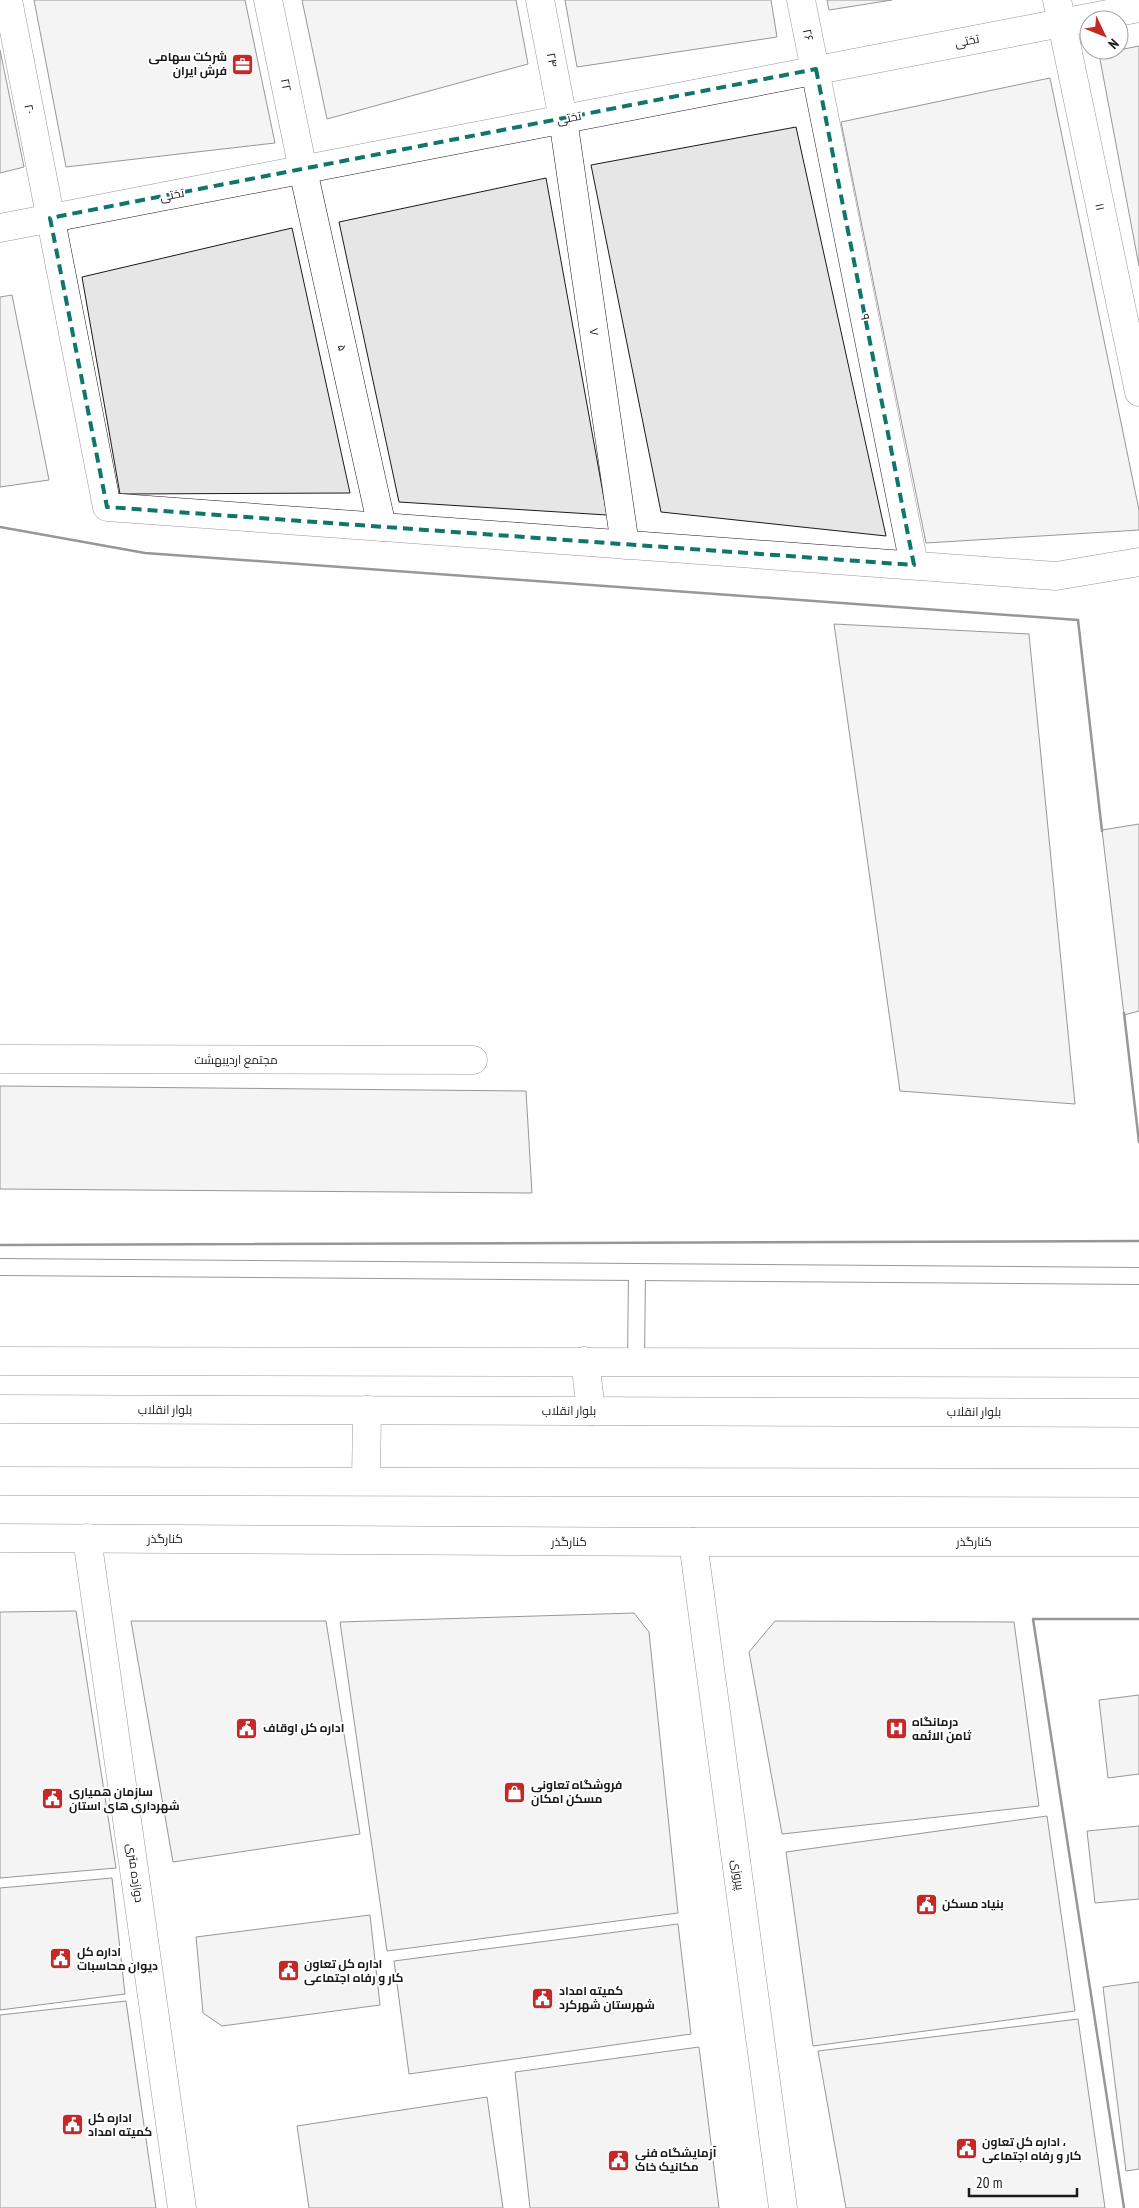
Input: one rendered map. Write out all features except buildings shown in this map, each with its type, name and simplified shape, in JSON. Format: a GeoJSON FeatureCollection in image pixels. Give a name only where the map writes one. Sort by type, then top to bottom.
{"type":"FeatureCollection","features":[{"type":"Feature","properties":{"kind":"street","name":"۲۰"},"geometry":{"type":"LineString","coordinates":[[8,0],[107,507],[382,527]]}},
{"type":"Feature","properties":{"kind":"street","name":"۲۲"},"geometry":{"type":"LineString","coordinates":[[268,0],[303,170]]}},
{"type":"Feature","properties":{"kind":"street","name":"۲۴"},"geometry":{"type":"LineString","coordinates":[[540,0],[563,119]]}},
{"type":"Feature","properties":{"kind":"street","name":"۲۶"},"geometry":{"type":"LineString","coordinates":[[800,0],[816,69]]}},
{"type":"Feature","properties":{"kind":"street","name":"تختی"},"geometry":{"type":"LineString","coordinates":[[0,228],[816,69],[1059,12],[1139,8]]}},
{"type":"Feature","properties":{"kind":"street","name":"۱۱"},"geometry":{"type":"LineString","coordinates":[[1059,12],[1139,392]]}},
{"type":"Feature","properties":{"kind":"street","name":"۹"},"geometry":{"type":"LineString","coordinates":[[816,69],[914,566]]}},
{"type":"Feature","properties":{"kind":"street","name":"۷"},"geometry":{"type":"LineString","coordinates":[[563,119],[625,545]]}},
{"type":"Feature","properties":{"kind":"street","name":"۵"},"geometry":{"type":"LineString","coordinates":[[303,170],[382,527]]}},
{"type":"Feature","properties":{"kind":"street"},"geometry":{"type":"LineString","coordinates":[[382,527],[1056,576],[1139,562]]}},
{"type":"Feature","properties":{"kind":"street","name":"مجتمع اردیبهشت"},"geometry":{"type":"LineString","coordinates":[[0,1059],[473,1060]]}},
{"type":"Feature","properties":{"kind":"street"},"geometry":{"type":"LineString","coordinates":[[0,1361],[1139,1363]]}},
{"type":"Feature","properties":{"kind":"street"},"geometry":{"type":"LineString","coordinates":[[585,1361],[591,1411]]}},
{"type":"Feature","properties":{"kind":"street","name":"بلوار انقلاب"},"geometry":{"type":"LineString","coordinates":[[0,1409],[1139,1412]]}},
{"type":"Feature","properties":{"kind":"street"},"geometry":{"type":"LineString","coordinates":[[366,1481],[367,1410]]}},
{"type":"Feature","properties":{"kind":"street"},"geometry":{"type":"LineString","coordinates":[[0,1481],[1139,1483]]}},
{"type":"Feature","properties":{"kind":"street","name":"کنارگذر"},"geometry":{"type":"LineString","coordinates":[[0,1538],[694,1542],[1139,1542]]}},
{"type":"Feature","properties":{"kind":"street","name":"دوازده متری"},"geometry":{"type":"LineString","coordinates":[[87,1538],[182,2208]]}},
{"type":"Feature","properties":{"kind":"street","name":"پیروزی"},"geometry":{"type":"LineString","coordinates":[[694,1542],[783,2208]]}},
{"type":"Feature","properties":{"kind":"lane"},"geometry":{"type":"LineString","coordinates":[[0,1267],[1139,1276]]}},
{"type":"Feature","properties":{"kind":"lane"},"geometry":{"type":"LineString","coordinates":[[636,1361],[638,1272]]}},
{"type":"Feature","properties":{"kind":"highlighted area"},"geometry":{"type":"Polygon","coordinates":[[[816,69],[914,565],[107,507],[50,218],[816,69]]]}},
{"type":"Feature","properties":{"kind":"wall"},"geometry":{"type":"LineString","coordinates":[[0,527],[145,553],[1078,620],[1102,831]]}},
{"type":"Feature","properties":{"kind":"wall"},"geometry":{"type":"LineString","coordinates":[[1124,1013],[1139,1142]]}},
{"type":"Feature","properties":{"kind":"wall"},"geometry":{"type":"LineString","coordinates":[[0,1245],[1139,1241]]}},
{"type":"Feature","properties":{"kind":"wall"},"geometry":{"type":"LineString","coordinates":[[1124,2208],[1033,1619],[1139,1619]]}},
{"type":"Feature","properties":{"kind":"place","name":"شرکت سهامی فرش ایران"},"geometry":{"type":"Point","coordinates":[243,64]}},
{"type":"Feature","properties":{"kind":"place","name":"اداره کل اوقاف"},"geometry":{"type":"Point","coordinates":[247,1728]}},
{"type":"Feature","properties":{"kind":"place","name":"درمانگاه ثامن الائمه"},"geometry":{"type":"Point","coordinates":[896,1729]}},
{"type":"Feature","properties":{"kind":"place","name":"فروشگاه تعاونی مسکن امکان"},"geometry":{"type":"Point","coordinates":[515,1792]}},
{"type":"Feature","properties":{"kind":"place","name":"سازمان همیاری شهرداری های استان"},"geometry":{"type":"Point","coordinates":[53,1799]}},
{"type":"Feature","properties":{"kind":"place","name":"بنیاد مسکن"},"geometry":{"type":"Point","coordinates":[926,1904]}},
{"type":"Feature","properties":{"kind":"place","name":"اداره کل دیوان محاسبات"},"geometry":{"type":"Point","coordinates":[61,1959]}},
{"type":"Feature","properties":{"kind":"place","name":"اداره کل تعاون کار و رفاه اجتماعی"},"geometry":{"type":"Point","coordinates":[288,1971]}},
{"type":"Feature","properties":{"kind":"place","name":"کمیته امداد شهرستان شهرکرد"},"geometry":{"type":"Point","coordinates":[543,1998]}},
{"type":"Feature","properties":{"kind":"place","name":"اداره کل کمیته امداد"},"geometry":{"type":"Point","coordinates":[72,2125]}},
{"type":"Feature","properties":{"kind":"place","name":"اداره کل تعاون ، کار و رفاه اجتماعی"},"geometry":{"type":"Point","coordinates":[966,2149]}},
{"type":"Feature","properties":{"kind":"place","name":"آزمایشگاه فنی مکانیک خاک"},"geometry":{"type":"Point","coordinates":[619,2160]}}]}
